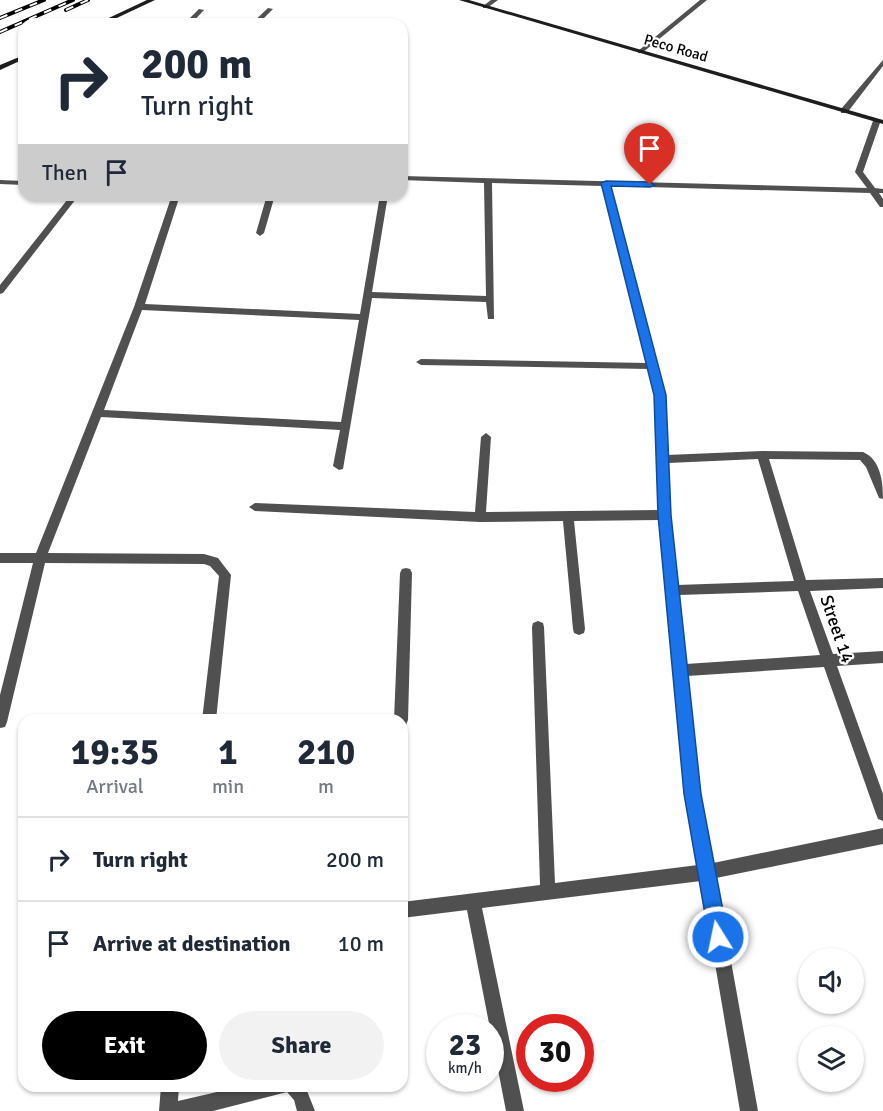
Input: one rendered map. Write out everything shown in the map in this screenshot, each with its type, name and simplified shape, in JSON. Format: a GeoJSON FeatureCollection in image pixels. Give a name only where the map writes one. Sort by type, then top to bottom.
{"type":"FeatureCollection","features":[{"type":"Feature","properties":{"kind":"street"},"geometry":{"type":"LineString","coordinates":[[112,18],[152,0]]}},
{"type":"Feature","properties":{"kind":"street","name":"Peco Road"},"geometry":{"type":"LineString","coordinates":[[462,0],[880,121]]}},
{"type":"Feature","properties":{"kind":"street"},"geometry":{"type":"LineString","coordinates":[[485,7],[495,0]]}},
{"type":"Feature","properties":{"kind":"street"},"geometry":{"type":"LineString","coordinates":[[640,51],[704,0]]}},
{"type":"Feature","properties":{"kind":"street"},"geometry":{"type":"LineString","coordinates":[[260,18],[270,9]]}},
{"type":"Feature","properties":{"kind":"street"},"geometry":{"type":"LineString","coordinates":[[193,18],[201,10]]}},
{"type":"Feature","properties":{"kind":"street"},"geometry":{"type":"LineString","coordinates":[[0,68],[18,60]]}},
{"type":"Feature","properties":{"kind":"street"},"geometry":{"type":"LineString","coordinates":[[844,111],[883,62]]}},
{"type":"Feature","properties":{"kind":"street"},"geometry":{"type":"LineString","coordinates":[[880,121],[859,172],[883,205]]}},
{"type":"Feature","properties":{"kind":"street"},"geometry":{"type":"LineString","coordinates":[[408,178],[883,191]]}},
{"type":"Feature","properties":{"kind":"street"},"geometry":{"type":"LineString","coordinates":[[0,182],[18,183]]}},
{"type":"Feature","properties":{"kind":"street"},"geometry":{"type":"LineString","coordinates":[[488,182],[491,317]]}},
{"type":"Feature","properties":{"kind":"street"},"geometry":{"type":"LineString","coordinates":[[606,183],[660,395],[664,515],[693,794],[749,1111]]}},
{"type":"Feature","properties":{"kind":"street"},"geometry":{"type":"LineString","coordinates":[[0,291],[70,201]]}},
{"type":"Feature","properties":{"kind":"street"},"geometry":{"type":"LineString","coordinates":[[0,722],[40,559],[139,307],[174,201]]}},
{"type":"Feature","properties":{"kind":"street"},"geometry":{"type":"LineString","coordinates":[[260,233],[269,201]]}},
{"type":"Feature","properties":{"kind":"street"},"geometry":{"type":"LineString","coordinates":[[339,466],[383,201]]}},
{"type":"Feature","properties":{"kind":"street"},"geometry":{"type":"LineString","coordinates":[[368,295],[490,299]]}},
{"type":"Feature","properties":{"kind":"street"},"geometry":{"type":"LineString","coordinates":[[139,307],[365,317]]}},
{"type":"Feature","properties":{"kind":"street"},"geometry":{"type":"LineString","coordinates":[[421,362],[654,366]]}},
{"type":"Feature","properties":{"kind":"street"},"geometry":{"type":"LineString","coordinates":[[97,413],[346,426]]}},
{"type":"Feature","properties":{"kind":"street"},"geometry":{"type":"LineString","coordinates":[[480,517],[486,437]]}},
{"type":"Feature","properties":{"kind":"street"},"geometry":{"type":"LineString","coordinates":[[663,459],[762,455],[863,456],[871,465],[883,495]]}},
{"type":"Feature","properties":{"kind":"street","name":"Street 14"},"geometry":{"type":"LineString","coordinates":[[762,455],[802,586],[883,814]]}},
{"type":"Feature","properties":{"kind":"street"},"geometry":{"type":"LineString","coordinates":[[255,507],[480,517],[664,515]]}},
{"type":"Feature","properties":{"kind":"street"},"geometry":{"type":"LineString","coordinates":[[568,516],[579,629]]}},
{"type":"Feature","properties":{"kind":"street"},"geometry":{"type":"LineString","coordinates":[[0,558],[204,559],[214,562],[225,575],[210,714]]}},
{"type":"Feature","properties":{"kind":"street"},"geometry":{"type":"LineString","coordinates":[[401,714],[406,573]]}},
{"type":"Feature","properties":{"kind":"street"},"geometry":{"type":"LineString","coordinates":[[672,590],[883,583]]}},
{"type":"Feature","properties":{"kind":"street"},"geometry":{"type":"LineString","coordinates":[[538,627],[548,892]]}},
{"type":"Feature","properties":{"kind":"street"},"geometry":{"type":"LineString","coordinates":[[680,670],[883,657]]}},
{"type":"Feature","properties":{"kind":"street"},"geometry":{"type":"LineString","coordinates":[[408,909],[707,872],[883,836]]}},
{"type":"Feature","properties":{"kind":"street"},"geometry":{"type":"LineString","coordinates":[[473,901],[515,1111]]}},
{"type":"Feature","properties":{"kind":"street"},"geometry":{"type":"LineString","coordinates":[[168,1111],[170,1092]]}},
{"type":"Feature","properties":{"kind":"street"},"geometry":{"type":"LineString","coordinates":[[175,1111],[256,1092]]}},
{"type":"Feature","properties":{"kind":"street"},"geometry":{"type":"LineString","coordinates":[[299,1092],[306,1111]]}},
{"type":"Feature","properties":{"kind":"railway"},"geometry":{"type":"LineString","coordinates":[[0,18],[44,0]]}},
{"type":"Feature","properties":{"kind":"railway"},"geometry":{"type":"LineString","coordinates":[[32,18],[73,0]]}},
{"type":"Feature","properties":{"kind":"railway"},"geometry":{"type":"LineString","coordinates":[[66,10],[88,0]]}},
{"type":"Feature","properties":{"kind":"railway"},"geometry":{"type":"LineString","coordinates":[[0,32],[18,24]]}},
{"type":"Feature","properties":{"kind":"route"},"geometry":{"type":"LineString","coordinates":[[650,185],[606,183],[660,395],[664,515],[693,794],[718,937]]}}]}
